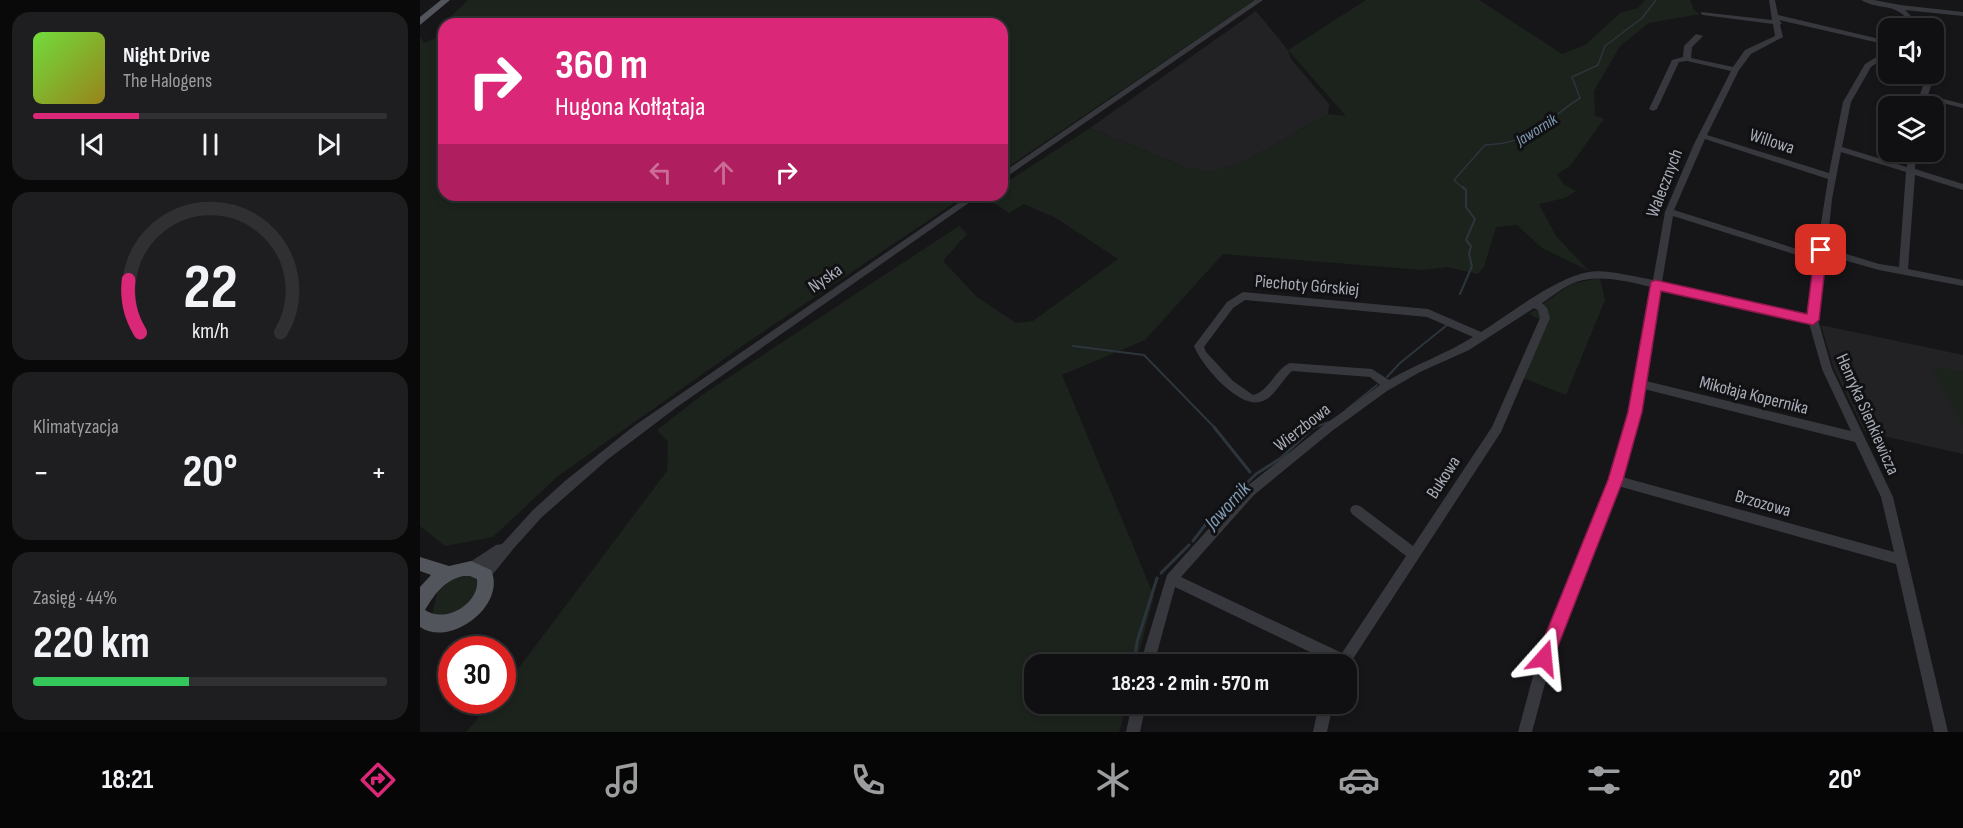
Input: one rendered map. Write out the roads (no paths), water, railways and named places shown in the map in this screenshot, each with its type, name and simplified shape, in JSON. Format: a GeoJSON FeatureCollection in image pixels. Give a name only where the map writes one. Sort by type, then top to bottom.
{"type":"FeatureCollection","features":[{"type":"Feature","properties":{"kind":"main road"},"geometry":{"type":"LineString","coordinates":[[420,22],[446,0]]}},
{"type":"Feature","properties":{"kind":"main road"},"geometry":{"type":"LineString","coordinates":[[420,564],[448,573],[478,571],[486,589],[475,607],[455,620],[427,620],[420,635]]}},
{"type":"Feature","properties":{"kind":"main road"},"geometry":{"type":"LineString","coordinates":[[423,589],[448,573]]}},
{"type":"Feature","properties":{"kind":"street"},"geometry":{"type":"LineString","coordinates":[[1008,173],[1260,0]]}},
{"type":"Feature","properties":{"kind":"street"},"geometry":{"type":"LineString","coordinates":[[1772,0],[1777,21]]}},
{"type":"Feature","properties":{"kind":"street"},"geometry":{"type":"LineString","coordinates":[[1864,0],[1898,8],[1963,14]]}},
{"type":"Feature","properties":{"kind":"street"},"geometry":{"type":"LineString","coordinates":[[1889,0],[1910,18]]}},
{"type":"Feature","properties":{"kind":"street"},"geometry":{"type":"LineString","coordinates":[[1898,8],[1904,0]]}},
{"type":"Feature","properties":{"kind":"street"},"geometry":{"type":"LineString","coordinates":[[1703,13],[1777,21],[1878,41]]}},
{"type":"Feature","properties":{"kind":"street","name":"Walecznych"},"geometry":{"type":"LineString","coordinates":[[1525,732],[1550,639],[1616,480],[1635,412],[1669,212],[1735,70],[1748,52],[1778,38],[1777,21]]}},
{"type":"Feature","properties":{"kind":"street"},"geometry":{"type":"LineString","coordinates":[[1687,59],[1688,46],[1699,36]]}},
{"type":"Feature","properties":{"kind":"street","name":"Henryka Sienkiewicza"},"geometry":{"type":"LineString","coordinates":[[1878,58],[1859,77],[1848,99],[1832,177],[1813,320],[1827,369],[1887,497],[1941,732]]}},
{"type":"Feature","properties":{"kind":"street"},"geometry":{"type":"LineString","coordinates":[[1653,109],[1676,60],[1687,59],[1735,70]]}},
{"type":"Feature","properties":{"kind":"street"},"geometry":{"type":"LineString","coordinates":[[1923,96],[1927,84]]}},
{"type":"Feature","properties":{"kind":"street"},"geometry":{"type":"LineString","coordinates":[[1944,101],[1963,106]]}},
{"type":"Feature","properties":{"kind":"street","name":"Willowa"},"geometry":{"type":"LineString","coordinates":[[1703,136],[1832,177]]}},
{"type":"Feature","properties":{"kind":"street"},"geometry":{"type":"LineString","coordinates":[[1837,148],[1963,187]]}},
{"type":"Feature","properties":{"kind":"street"},"geometry":{"type":"LineString","coordinates":[[1903,271],[1912,162]]}},
{"type":"Feature","properties":{"kind":"street","name":"Nyska"},"geometry":{"type":"LineString","coordinates":[[478,571],[590,468],[693,389],[967,201]]}},
{"type":"Feature","properties":{"kind":"street"},"geometry":{"type":"LineString","coordinates":[[1669,212],[1821,255],[1963,283]]}},
{"type":"Feature","properties":{"kind":"street","name":"Wierzbowa"},"geometry":{"type":"LineString","coordinates":[[1171,579],[1250,491],[1328,428],[1389,385],[1482,337],[1567,282],[1590,275],[1631,279],[1813,320]]}},
{"type":"Feature","properties":{"kind":"street","name":"Piechoty Górskiej"},"geometry":{"type":"LineString","coordinates":[[1389,385],[1372,373],[1290,367],[1261,398],[1253,400],[1242,397],[1202,354],[1199,346],[1230,305],[1243,296],[1428,313],[1482,337]]}},
{"type":"Feature","properties":{"kind":"street","name":"Bukowa"},"geometry":{"type":"LineString","coordinates":[[1349,654],[1497,429],[1545,318],[1542,308],[1534,302]]}},
{"type":"Feature","properties":{"kind":"street","name":"Mikołaja Kopernika"},"geometry":{"type":"LineString","coordinates":[[1640,384],[1860,438]]}},
{"type":"Feature","properties":{"kind":"street","name":"Brzozowa"},"geometry":{"type":"LineString","coordinates":[[1616,480],[1901,560]]}},
{"type":"Feature","properties":{"kind":"street"},"geometry":{"type":"LineString","coordinates":[[1356,510],[1414,554]]}},
{"type":"Feature","properties":{"kind":"street"},"geometry":{"type":"LineString","coordinates":[[1150,654],[1171,579],[1325,654]]}},
{"type":"Feature","properties":{"kind":"street"},"geometry":{"type":"LineString","coordinates":[[1133,732],[1136,714]]}},
{"type":"Feature","properties":{"kind":"street"},"geometry":{"type":"LineString","coordinates":[[1320,732],[1324,714]]}},
{"type":"Feature","properties":{"kind":"waterway","name":"Jawornik"},"geometry":{"type":"LineString","coordinates":[[1464,189],[1454,180],[1485,145],[1527,136],[1580,98],[1572,77],[1598,65],[1605,46],[1642,18],[1656,0]]}},
{"type":"Feature","properties":{"kind":"waterway","name":"Jawornik"},"geometry":{"type":"LineString","coordinates":[[1460,294],[1472,266],[1469,254],[1471,246],[1466,240],[1475,219],[1466,207],[1466,190],[1463,187]]}},
{"type":"Feature","properties":{"kind":"waterway","name":"Jawornik"},"geometry":{"type":"LineString","coordinates":[[1387,377],[1400,363],[1447,325]]}},
{"type":"Feature","properties":{"kind":"waterway"},"geometry":{"type":"LineString","coordinates":[[1073,346],[1144,355],[1215,428]]}},
{"type":"Feature","properties":{"kind":"waterway","name":"Jawornik"},"geometry":{"type":"LineString","coordinates":[[1346,410],[1377,385]]}},
{"type":"Feature","properties":{"kind":"waterway","name":"Jawornik"},"geometry":{"type":"LineString","coordinates":[[1313,428],[1329,422]]}},
{"type":"Feature","properties":{"kind":"waterway"},"geometry":{"type":"LineString","coordinates":[[1214,427],[1250,472]]}},
{"type":"Feature","properties":{"kind":"waterway","name":"Jawornik"},"geometry":{"type":"LineString","coordinates":[[1193,541],[1209,520],[1256,474],[1281,458],[1314,427]]}},
{"type":"Feature","properties":{"kind":"waterway","name":"Jawornik"},"geometry":{"type":"LineString","coordinates":[[1161,573],[1189,545]]}},
{"type":"Feature","properties":{"kind":"waterway","name":"Jawornik"},"geometry":{"type":"LineString","coordinates":[[1135,654],[1157,578]]}}]}
